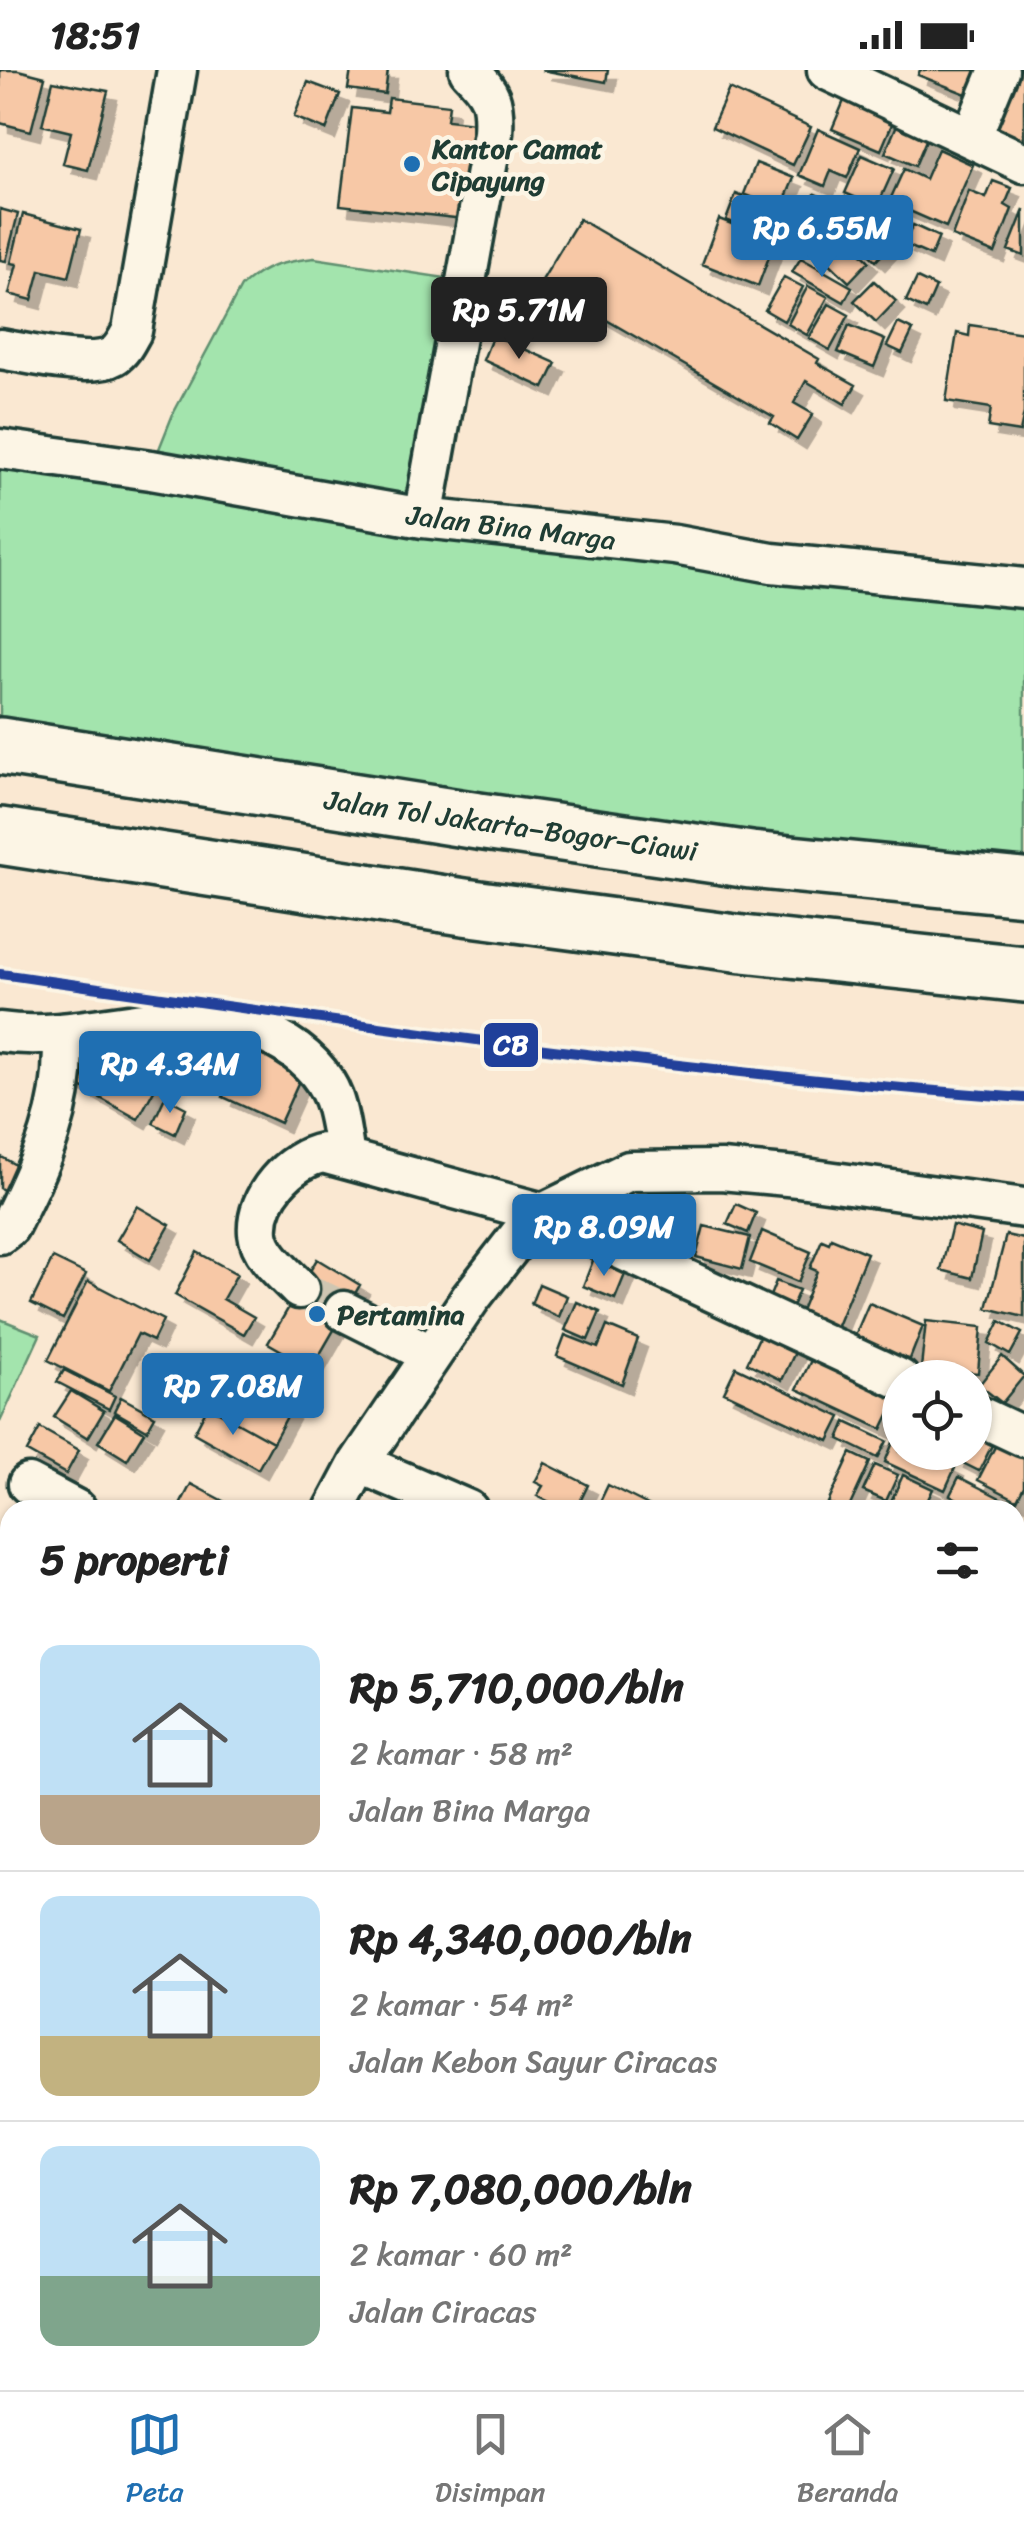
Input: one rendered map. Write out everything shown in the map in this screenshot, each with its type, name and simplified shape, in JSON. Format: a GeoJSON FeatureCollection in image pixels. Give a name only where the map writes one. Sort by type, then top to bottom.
{"type":"FeatureCollection","features":[{"type":"Feature","properties":{"kind":"highway","name":"Jalan Tol Jakarta–Bogor–Ciawi"},"geometry":{"type":"LineString","coordinates":[[0,746],[751,860],[1024,886]]}},
{"type":"Feature","properties":{"kind":"highway"},"geometry":{"type":"LineString","coordinates":[[0,836],[482,910],[743,944],[1024,974]]}},
{"type":"Feature","properties":{"kind":"street"},"geometry":{"type":"LineString","coordinates":[[0,350],[99,362],[115,356],[126,344],[132,330],[177,70]]}},
{"type":"Feature","properties":{"kind":"street"},"geometry":{"type":"LineString","coordinates":[[423,518],[493,133],[489,90],[468,70]]}},
{"type":"Feature","properties":{"kind":"street"},"geometry":{"type":"LineString","coordinates":[[827,70],[1024,163]]}},
{"type":"Feature","properties":{"kind":"street"},"geometry":{"type":"LineString","coordinates":[[971,138],[999,70]]}},
{"type":"Feature","properties":{"kind":"street","name":"Jalan Bina Marga"},"geometry":{"type":"LineString","coordinates":[[0,449],[151,470],[423,518],[674,545],[772,564],[1024,588]]}},
{"type":"Feature","properties":{"kind":"street"},"geometry":{"type":"LineString","coordinates":[[0,1032],[62,1034],[196,1018],[234,1024],[269,1036],[297,1051],[316,1068],[332,1094],[344,1159]]}},
{"type":"Feature","properties":{"kind":"street"},"geometry":{"type":"LineString","coordinates":[[0,1234],[9,1227],[44,1158],[54,1126],[65,1068],[62,1034]]}},
{"type":"Feature","properties":{"kind":"street"},"geometry":{"type":"LineString","coordinates":[[299,1289],[268,1256],[258,1234],[263,1205],[289,1168],[306,1156],[323,1154],[543,1213],[882,1371]]}},
{"type":"Feature","properties":{"kind":"street"},"geometry":{"type":"LineString","coordinates":[[339,1500],[359,1463],[470,1298],[520,1236],[543,1213],[629,1171],[674,1168],[798,1177],[1024,1208]]}},
{"type":"Feature","properties":{"kind":"street"},"geometry":{"type":"LineString","coordinates":[[344,1311],[432,1356]]}},
{"type":"Feature","properties":{"kind":"street"},"geometry":{"type":"LineString","coordinates":[[992,1422],[1024,1437]]}},
{"type":"Feature","properties":{"kind":"street"},"geometry":{"type":"LineString","coordinates":[[359,1463],[445,1500]]}},
{"type":"Feature","properties":{"kind":"street"},"geometry":{"type":"LineString","coordinates":[[28,1484],[58,1500]]}},
{"type":"Feature","properties":{"kind":"green space"},"geometry":{"type":"Polygon","coordinates":[[[314,258],[465,281],[424,518],[1024,588],[1024,887],[0,746],[0,447],[151,469],[173,414],[241,287],[274,266],[314,258]]]}},
{"type":"Feature","properties":{"kind":"green space"},"geometry":{"type":"Polygon","coordinates":[[[0,1319],[40,1335],[0,1422],[0,1319]]]}},
{"type":"Feature","properties":{"kind":"building"},"geometry":{"type":"Polygon","coordinates":[[[0,70],[45,77],[31,131],[0,123],[0,70]]]}},
{"type":"Feature","properties":{"kind":"building"},"geometry":{"type":"Polygon","coordinates":[[[351,70],[388,70],[385,94],[348,89],[351,70]]]}},
{"type":"Feature","properties":{"kind":"building"},"geometry":{"type":"Polygon","coordinates":[[[542,70],[608,70],[606,82],[542,70]]]}},
{"type":"Feature","properties":{"kind":"building"},"geometry":{"type":"Polygon","coordinates":[[[920,70],[995,70],[985,94],[968,87],[966,94],[918,75],[920,70]]]}},
{"type":"Feature","properties":{"kind":"building"},"geometry":{"type":"Polygon","coordinates":[[[1011,70],[1024,70],[1024,150],[989,136],[1011,70]]]}},
{"type":"Feature","properties":{"kind":"building"},"geometry":{"type":"Polygon","coordinates":[[[53,81],[108,91],[88,170],[63,164],[71,132],[42,125],[53,81]]]}},
{"type":"Feature","properties":{"kind":"building"},"geometry":{"type":"Polygon","coordinates":[[[308,82],[340,94],[326,130],[294,117],[308,82]]]}},
{"type":"Feature","properties":{"kind":"building"},"geometry":{"type":"Polygon","coordinates":[[[729,89],[811,127],[793,165],[712,127],[729,89]]]}},
{"type":"Feature","properties":{"kind":"building"},"geometry":{"type":"Polygon","coordinates":[[[846,96],[895,117],[881,150],[832,129],[846,96]]]}},
{"type":"Feature","properties":{"kind":"building","name":"Kantor Camat Cipayung"},"geometry":{"type":"Polygon","coordinates":[[[389,98],[449,105],[447,120],[484,124],[473,220],[340,205],[352,108],[387,112],[389,98]]]}},
{"type":"Feature","properties":{"kind":"building"},"geometry":{"type":"Polygon","coordinates":[[[899,120],[929,133],[915,166],[885,153],[899,120]]]}},
{"type":"Feature","properties":{"kind":"building"},"geometry":{"type":"Polygon","coordinates":[[[818,129],[860,148],[847,178],[831,171],[825,186],[799,175],[818,129]]]}},
{"type":"Feature","properties":{"kind":"building"},"geometry":{"type":"Polygon","coordinates":[[[938,149],[973,165],[946,227],[889,202],[904,169],[925,179],[938,149]]]}},
{"type":"Feature","properties":{"kind":"building"},"geometry":{"type":"Polygon","coordinates":[[[862,155],[894,169],[877,207],[845,193],[862,155]]]}},
{"type":"Feature","properties":{"kind":"building"},"geometry":{"type":"Polygon","coordinates":[[[756,163],[794,178],[781,209],[744,194],[756,163]]]}},
{"type":"Feature","properties":{"kind":"building"},"geometry":{"type":"Polygon","coordinates":[[[993,181],[1012,188],[1005,205],[1012,209],[995,253],[952,236],[969,191],[986,198],[993,181]]]}},
{"type":"Feature","properties":{"kind":"building"},"geometry":{"type":"Polygon","coordinates":[[[736,194],[782,213],[772,238],[726,220],[736,194]]]}},
{"type":"Feature","properties":{"kind":"building"},"geometry":{"type":"Polygon","coordinates":[[[815,194],[840,205],[825,239],[800,227],[815,194]]]}},
{"type":"Feature","properties":{"kind":"building"},"geometry":{"type":"Polygon","coordinates":[[[0,209],[18,214],[6,261],[0,260],[0,209]]]}},
{"type":"Feature","properties":{"kind":"building"},"geometry":{"type":"Polygon","coordinates":[[[1024,210],[1024,256],[1008,250],[1024,210]]]}},
{"type":"Feature","properties":{"kind":"building"},"geometry":{"type":"Polygon","coordinates":[[[23,214],[81,229],[69,277],[40,270],[32,300],[9,294],[17,264],[11,263],[23,214]]]}},
{"type":"Feature","properties":{"kind":"building"},"geometry":{"type":"Polygon","coordinates":[[[865,215],[893,243],[876,261],[847,233],[865,215]]]}},
{"type":"Feature","properties":{"kind":"building"},"geometry":{"type":"Polygon","coordinates":[[[579,219],[819,359],[817,363],[856,385],[845,404],[806,381],[794,403],[813,414],[797,440],[770,423],[774,417],[541,282],[579,219]]]}},
{"type":"Feature","properties":{"kind":"building"},"geometry":{"type":"Polygon","coordinates":[[[719,219],[775,241],[758,286],[702,264],[719,219]]]}},
{"type":"Feature","properties":{"kind":"building"},"geometry":{"type":"Polygon","coordinates":[[[913,225],[939,237],[931,256],[904,244],[913,225]]]}},
{"type":"Feature","properties":{"kind":"building"},"geometry":{"type":"Polygon","coordinates":[[[843,235],[869,261],[849,282],[823,257],[843,235]]]}},
{"type":"Feature","properties":{"kind":"building"},"geometry":{"type":"Polygon","coordinates":[[[801,258],[852,287],[844,302],[792,272],[801,258]]]}},
{"type":"Feature","properties":{"kind":"building"},"geometry":{"type":"Polygon","coordinates":[[[784,277],[803,287],[784,321],[765,310],[784,277]]]}},
{"type":"Feature","properties":{"kind":"building"},"geometry":{"type":"Polygon","coordinates":[[[917,278],[936,287],[926,310],[906,301],[917,278]]]}},
{"type":"Feature","properties":{"kind":"building"},"geometry":{"type":"Polygon","coordinates":[[[874,281],[896,301],[876,322],[854,301],[874,281]]]}},
{"type":"Feature","properties":{"kind":"building"},"geometry":{"type":"Polygon","coordinates":[[[808,286],[828,297],[807,335],[788,324],[808,286]]]}},
{"type":"Feature","properties":{"kind":"building"},"geometry":{"type":"Polygon","coordinates":[[[829,304],[849,315],[830,350],[809,338],[829,304]]]}},
{"type":"Feature","properties":{"kind":"building"},"geometry":{"type":"Polygon","coordinates":[[[898,323],[913,330],[902,353],[887,346],[898,323]]]}},
{"type":"Feature","properties":{"kind":"building"},"geometry":{"type":"Polygon","coordinates":[[[849,325],[885,340],[874,367],[838,352],[849,325]]]}},
{"type":"Feature","properties":{"kind":"building"},"geometry":{"type":"Polygon","coordinates":[[[970,325],[1024,333],[1024,413],[1020,432],[988,427],[991,408],[946,401],[957,333],[969,336],[970,325]]]}},
{"type":"Feature","properties":{"kind":"building"},"geometry":{"type":"Polygon","coordinates":[[[493,335],[556,363],[544,388],[483,360],[493,335]]]}},
{"type":"Feature","properties":{"kind":"building"},"geometry":{"type":"Polygon","coordinates":[[[91,1043],[159,1081],[138,1119],[70,1081],[91,1043]]]}},
{"type":"Feature","properties":{"kind":"building"},"geometry":{"type":"Polygon","coordinates":[[[246,1046],[303,1072],[280,1123],[223,1097],[246,1046]]]}},
{"type":"Feature","properties":{"kind":"building"},"geometry":{"type":"Polygon","coordinates":[[[165,1097],[186,1108],[175,1134],[153,1123],[165,1097]]]}},
{"type":"Feature","properties":{"kind":"building"},"geometry":{"type":"Polygon","coordinates":[[[0,1156],[24,1170],[10,1194],[0,1188],[0,1156]]]}},
{"type":"Feature","properties":{"kind":"building"},"geometry":{"type":"Polygon","coordinates":[[[736,1204],[756,1213],[748,1233],[727,1224],[736,1204]]]}},
{"type":"Feature","properties":{"kind":"building"},"geometry":{"type":"Polygon","coordinates":[[[137,1206],[170,1225],[150,1260],[117,1240],[137,1206]]]}},
{"type":"Feature","properties":{"kind":"building"},"geometry":{"type":"Polygon","coordinates":[[[952,1225],[982,1233],[972,1278],[941,1270],[952,1225]]]}},
{"type":"Feature","properties":{"kind":"building"},"geometry":{"type":"Polygon","coordinates":[[[704,1226],[750,1237],[742,1269],[696,1257],[704,1226]]]}},
{"type":"Feature","properties":{"kind":"building"},"geometry":{"type":"Polygon","coordinates":[[[762,1231],[811,1252],[798,1282],[750,1262],[762,1231]]]}},
{"type":"Feature","properties":{"kind":"building"},"geometry":{"type":"Polygon","coordinates":[[[1006,1235],[1024,1239],[1024,1317],[987,1308],[1006,1235]]]}},
{"type":"Feature","properties":{"kind":"building"},"geometry":{"type":"Polygon","coordinates":[[[831,1238],[867,1253],[832,1338],[796,1323],[817,1271],[810,1268],[822,1240],[829,1243],[831,1238]]]}},
{"type":"Feature","properties":{"kind":"building"},"geometry":{"type":"Polygon","coordinates":[[[197,1252],[237,1274],[223,1299],[254,1317],[244,1334],[175,1295],[197,1252]]]}},
{"type":"Feature","properties":{"kind":"building"},"geometry":{"type":"Polygon","coordinates":[[[53,1258],[86,1274],[63,1319],[31,1303],[53,1258]]]}},
{"type":"Feature","properties":{"kind":"building"},"geometry":{"type":"Polygon","coordinates":[[[594,1258],[626,1272],[615,1299],[583,1286],[594,1258]]]}},
{"type":"Feature","properties":{"kind":"building"},"geometry":{"type":"Polygon","coordinates":[[[317,1259],[360,1285],[312,1368],[268,1343],[317,1259]]]}},
{"type":"Feature","properties":{"kind":"building"},"geometry":{"type":"Polygon","coordinates":[[[88,1281],[163,1320],[153,1341],[138,1334],[109,1391],[48,1360],[88,1281]]]}},
{"type":"Feature","properties":{"kind":"building"},"geometry":{"type":"Polygon","coordinates":[[[776,1281],[799,1290],[790,1311],[768,1301],[776,1281]]]}},
{"type":"Feature","properties":{"kind":"building"},"geometry":{"type":"Polygon","coordinates":[[[539,1284],[567,1296],[559,1317],[531,1304],[539,1284]]]}},
{"type":"Feature","properties":{"kind":"building"},"geometry":{"type":"Polygon","coordinates":[[[577,1302],[600,1312],[588,1340],[565,1330],[577,1302]]]}},
{"type":"Feature","properties":{"kind":"building"},"geometry":{"type":"Polygon","coordinates":[[[869,1303],[923,1326],[910,1360],[899,1360],[853,1340],[869,1303]]]}},
{"type":"Feature","properties":{"kind":"building"},"geometry":{"type":"Polygon","coordinates":[[[926,1321],[982,1327],[979,1360],[922,1360],[926,1321]]]}},
{"type":"Feature","properties":{"kind":"building"},"geometry":{"type":"Polygon","coordinates":[[[1000,1321],[1022,1333],[1010,1355],[989,1343],[1000,1321]]]}},
{"type":"Feature","properties":{"kind":"building"},"geometry":{"type":"Polygon","coordinates":[[[607,1326],[638,1339],[622,1384],[557,1356],[565,1335],[598,1348],[607,1326]]]}},
{"type":"Feature","properties":{"kind":"building"},"geometry":{"type":"Polygon","coordinates":[[[762,1331],[797,1348],[782,1380],[747,1363],[762,1331]]]}},
{"type":"Feature","properties":{"kind":"building"},"geometry":{"type":"Polygon","coordinates":[[[816,1350],[882,1383],[882,1429],[797,1389],[816,1350]]]}},
{"type":"Feature","properties":{"kind":"building"},"geometry":{"type":"Polygon","coordinates":[[[1002,1356],[1024,1376],[1002,1403],[992,1395],[992,1369],[1002,1356]]]}},
{"type":"Feature","properties":{"kind":"building"},"geometry":{"type":"Polygon","coordinates":[[[736,1367],[841,1417],[829,1441],[724,1392],[736,1367]]]}},
{"type":"Feature","properties":{"kind":"building"},"geometry":{"type":"Polygon","coordinates":[[[64,1370],[115,1396],[109,1409],[57,1382],[64,1370]]]}},
{"type":"Feature","properties":{"kind":"building"},"geometry":{"type":"Polygon","coordinates":[[[226,1375],[290,1411],[273,1442],[208,1406],[226,1375]]]}},
{"type":"Feature","properties":{"kind":"building"},"geometry":{"type":"Polygon","coordinates":[[[71,1391],[104,1411],[88,1438],[54,1417],[71,1391]]]}},
{"type":"Feature","properties":{"kind":"building"},"geometry":{"type":"Polygon","coordinates":[[[121,1397],[155,1416],[147,1430],[114,1411],[121,1397]]]}},
{"type":"Feature","properties":{"kind":"building"},"geometry":{"type":"Polygon","coordinates":[[[208,1406],[273,1442],[258,1469],[194,1433],[208,1406]]]}},
{"type":"Feature","properties":{"kind":"building"},"geometry":{"type":"Polygon","coordinates":[[[115,1414],[144,1432],[127,1460],[98,1442],[115,1414]]]}},
{"type":"Feature","properties":{"kind":"building"},"geometry":{"type":"Polygon","coordinates":[[[846,1422],[882,1439],[882,1450],[878,1458],[839,1439],[846,1422]]]}},
{"type":"Feature","properties":{"kind":"building"},"geometry":{"type":"Polygon","coordinates":[[[40,1428],[79,1450],[66,1474],[27,1452],[40,1428]]]}},
{"type":"Feature","properties":{"kind":"building"},"geometry":{"type":"Polygon","coordinates":[[[999,1439],[1024,1452],[1024,1486],[1017,1500],[978,1480],[983,1470],[992,1470],[992,1453],[999,1439]]]}},
{"type":"Feature","properties":{"kind":"building"},"geometry":{"type":"Polygon","coordinates":[[[851,1453],[870,1462],[853,1500],[829,1500],[851,1453]]]}},
{"type":"Feature","properties":{"kind":"building"},"geometry":{"type":"Polygon","coordinates":[[[545,1463],[588,1485],[581,1500],[545,1500],[537,1496],[543,1486],[535,1482],[545,1463]]]}},
{"type":"Feature","properties":{"kind":"building"},"geometry":{"type":"Polygon","coordinates":[[[875,1465],[898,1475],[884,1500],[863,1491],[875,1465]]]}},
{"type":"Feature","properties":{"kind":"building"},"geometry":{"type":"Polygon","coordinates":[[[902,1470],[954,1470],[945,1490],[902,1470]]]}},
{"type":"Feature","properties":{"kind":"building"},"geometry":{"type":"Polygon","coordinates":[[[903,1475],[933,1489],[928,1500],[892,1500],[903,1475]]]}},
{"type":"Feature","properties":{"kind":"building"},"geometry":{"type":"Polygon","coordinates":[[[959,1477],[1004,1500],[959,1500],[950,1495],[959,1477]]]}},
{"type":"Feature","properties":{"kind":"building"},"geometry":{"type":"Polygon","coordinates":[[[191,1484],[221,1500],[183,1500],[191,1484]]]}},
{"type":"Feature","properties":{"kind":"building"},"geometry":{"type":"Polygon","coordinates":[[[608,1485],[638,1500],[601,1500],[608,1485]]]}},
{"type":"Feature","properties":{"kind":"tunnel"},"geometry":{"type":"LineString","coordinates":[[299,1289],[344,1311]]}},
{"type":"Feature","properties":{"kind":"transit line","name":"CB"},"geometry":{"type":"LineString","coordinates":[[0,974],[639,1060],[1024,1098]]}},
{"type":"Feature","properties":{"kind":"place","name":"Kantor Camat Cipayung"},"geometry":{"type":"Point","coordinates":[412,164]}},
{"type":"Feature","properties":{"kind":"place","name":"Pertamina"},"geometry":{"type":"Point","coordinates":[317,1314]}}]}
